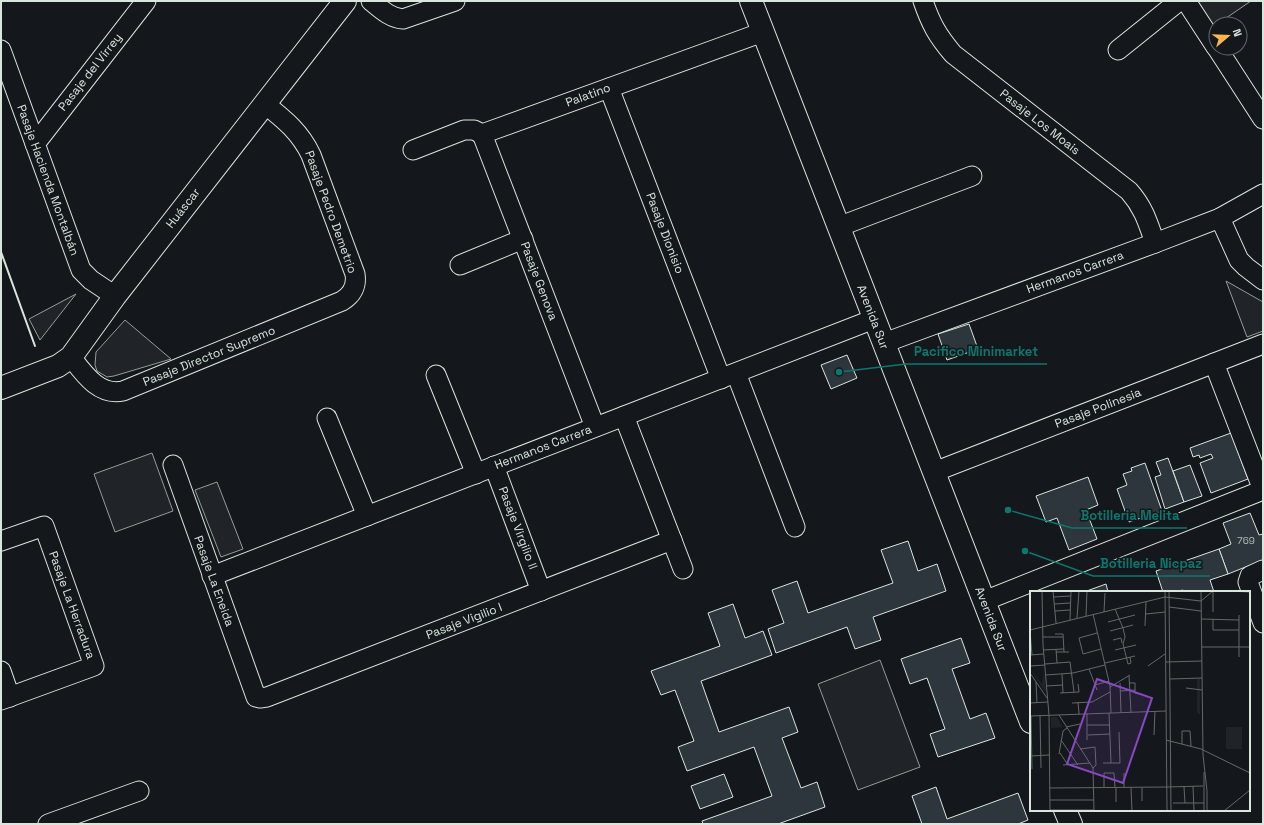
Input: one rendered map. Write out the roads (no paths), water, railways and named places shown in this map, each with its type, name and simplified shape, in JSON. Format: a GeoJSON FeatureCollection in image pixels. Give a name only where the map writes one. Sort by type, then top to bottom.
{"type":"FeatureCollection","features":[{"type":"Feature","properties":{"kind":"street","name":"Pasaje del Virrey"},"geometry":{"type":"LineString","coordinates":[[35,144],[146,1]]}},
{"type":"Feature","properties":{"kind":"street","name":"Huáscar"},"geometry":{"type":"LineString","coordinates":[[1,388],[58,366],[71,357],[115,296],[345,1]]}},
{"type":"Feature","properties":{"kind":"street"},"geometry":{"type":"LineString","coordinates":[[370,1],[390,16],[398,19],[403,19],[455,1]]}},
{"type":"Feature","properties":{"kind":"street","name":"Avenida Sur"},"geometry":{"type":"LineString","coordinates":[[751,1],[1030,719]]}},
{"type":"Feature","properties":{"kind":"street","name":"Pasaje Los Moais"},"geometry":{"type":"LineString","coordinates":[[923,1],[931,23],[940,39],[953,54],[1129,191],[1138,201],[1145,213],[1155,243]]}},
{"type":"Feature","properties":{"kind":"street"},"geometry":{"type":"LineString","coordinates":[[1118,50],[1179,1]]}},
{"type":"Feature","properties":{"kind":"street"},"geometry":{"type":"LineString","coordinates":[[1186,1],[1208,35]]}},
{"type":"Feature","properties":{"kind":"street","name":"Palatino"},"geometry":{"type":"LineString","coordinates":[[482,134],[763,32]]}},
{"type":"Feature","properties":{"kind":"street","name":"Pasaje Hacienda Montalbán"},"geometry":{"type":"LineString","coordinates":[[1,50],[81,270],[91,280],[115,296]]}},
{"type":"Feature","properties":{"kind":"street"},"geometry":{"type":"LineString","coordinates":[[1221,56],[1263,119]]}},
{"type":"Feature","properties":{"kind":"street","name":"Pasaje Dionisio"},"geometry":{"type":"LineString","coordinates":[[609,88],[729,376],[795,527]]}},
{"type":"Feature","properties":{"kind":"street","name":"Pasaje Pedro Demetrio"},"geometry":{"type":"LineString","coordinates":[[265,104],[295,129],[303,139],[309,151],[355,274],[356,279],[354,290]]}},
{"type":"Feature","properties":{"kind":"street"},"geometry":{"type":"LineString","coordinates":[[413,150],[464,130],[474,130],[482,134]]}},
{"type":"Feature","properties":{"kind":"street","name":"Pasaje Genova"},"geometry":{"type":"LineString","coordinates":[[482,134],[595,428]]}},
{"type":"Feature","properties":{"kind":"street"},"geometry":{"type":"LineString","coordinates":[[838,227],[972,176]]}},
{"type":"Feature","properties":{"kind":"street","name":"Hermanos Carrera"},"geometry":{"type":"LineString","coordinates":[[884,343],[1220,218],[1263,194]]}},
{"type":"Feature","properties":{"kind":"street"},"geometry":{"type":"LineString","coordinates":[[1220,218],[1239,260],[1246,268],[1263,280]]}},
{"type":"Feature","properties":{"kind":"street"},"geometry":{"type":"LineString","coordinates":[[460,265],[523,239]]}},
{"type":"Feature","properties":{"kind":"street","name":"Pasaje Director Supremo"},"geometry":{"type":"LineString","coordinates":[[71,357],[89,378],[101,388],[110,392],[124,391],[342,301],[354,290]]}},
{"type":"Feature","properties":{"kind":"street","name":"Hermanos Carrera"},"geometry":{"type":"LineString","coordinates":[[212,576],[874,319]]}},
{"type":"Feature","properties":{"kind":"street","name":"Pasaje Polinesia"},"geometry":{"type":"LineString","coordinates":[[934,472],[1263,344]]}},
{"type":"Feature","properties":{"kind":"street"},"geometry":{"type":"LineString","coordinates":[[984,602],[1263,490],[1214,363]]}},
{"type":"Feature","properties":{"kind":"street"},"geometry":{"type":"LineString","coordinates":[[436,375],[476,474]]}},
{"type":"Feature","properties":{"kind":"street"},"geometry":{"type":"LineString","coordinates":[[624,416],[683,569]]}},
{"type":"Feature","properties":{"kind":"street"},"geometry":{"type":"LineString","coordinates":[[327,418],[367,516]]}},
{"type":"Feature","properties":{"kind":"street","name":"Pasaje La Eneida"},"geometry":{"type":"LineString","coordinates":[[173,465],[256,696]]}},
{"type":"Feature","properties":{"kind":"street","name":"Pasaje Virgilio II"},"geometry":{"type":"LineString","coordinates":[[494,466],[541,591]]}},
{"type":"Feature","properties":{"kind":"street","name":"Pasaje La Herradura"},"geometry":{"type":"LineString","coordinates":[[1,541],[44,526],[94,666],[5,698],[1,671]]}},
{"type":"Feature","properties":{"kind":"street","name":"Pasaje Vigilio I"},"geometry":{"type":"LineString","coordinates":[[256,696],[260,698],[267,697],[672,540]]}},
{"type":"Feature","properties":{"kind":"street"},"geometry":{"type":"LineString","coordinates":[[1263,570],[1250,576],[1248,582],[1263,623]]}},
{"type":"Feature","properties":{"kind":"street"},"geometry":{"type":"LineString","coordinates":[[48,824],[139,791]]}},
{"type":"Feature","properties":{"kind":"street"},"geometry":{"type":"LineString","coordinates":[[1065,811],[1070,824]]}},
{"type":"Feature","properties":{"kind":"place","name":"Pacifico Minimarket"},"geometry":{"type":"Point","coordinates":[839,372]}},
{"type":"Feature","properties":{"kind":"place","name":"Botilleria Melita"},"geometry":{"type":"Point","coordinates":[1008,510]}},
{"type":"Feature","properties":{"kind":"place","name":"Botilleria Nicpaz"},"geometry":{"type":"Point","coordinates":[1025,551]}}]}
